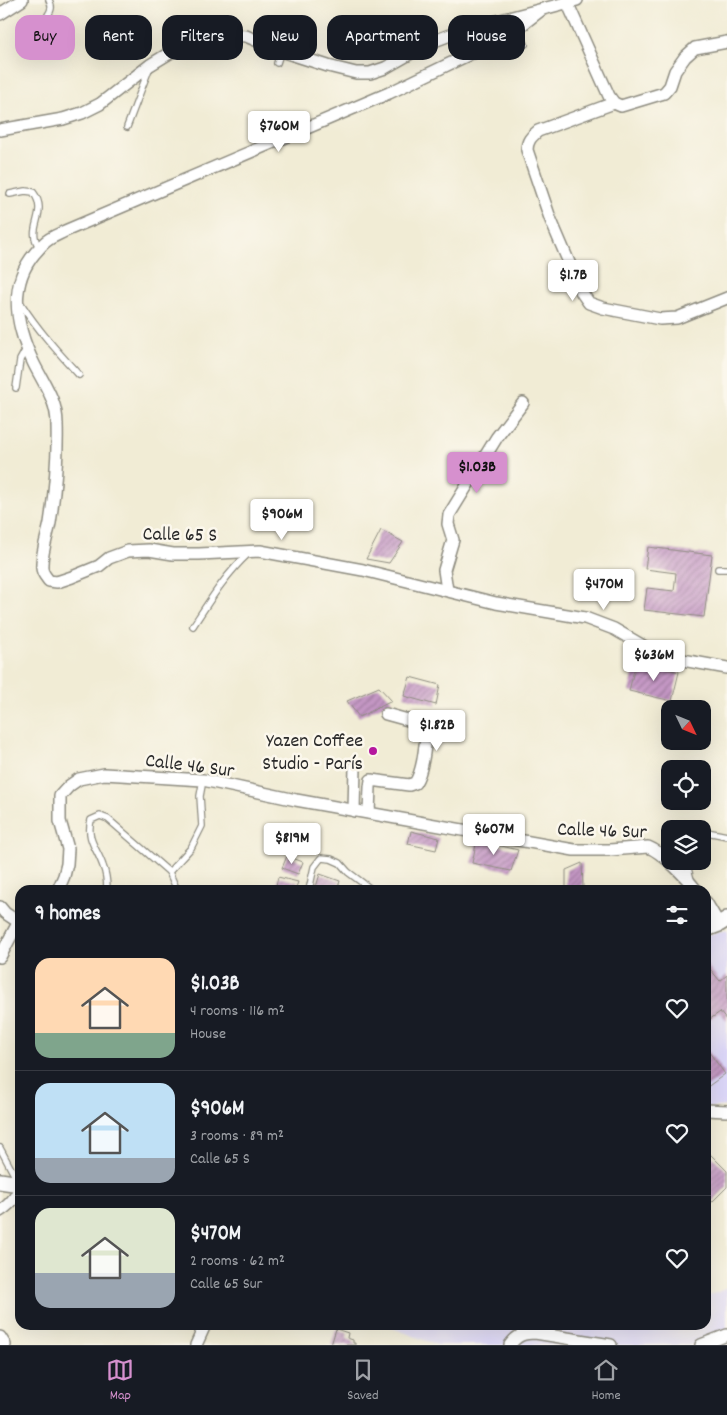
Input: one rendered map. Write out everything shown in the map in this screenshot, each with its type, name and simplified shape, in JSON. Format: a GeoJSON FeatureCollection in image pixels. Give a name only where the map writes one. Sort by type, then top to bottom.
{"type":"FeatureCollection","features":[{"type":"Feature","properties":{"kind":"street"},"geometry":{"type":"LineString","coordinates":[[0,14],[22,0]]}},
{"type":"Feature","properties":{"kind":"street"},"geometry":{"type":"LineString","coordinates":[[521,15],[572,1],[610,96],[614,103],[621,106],[664,93],[670,86],[675,71],[684,57],[694,48],[727,42]]}},
{"type":"Feature","properties":{"kind":"street"},"geometry":{"type":"LineString","coordinates":[[525,22],[540,10]]}},
{"type":"Feature","properties":{"kind":"street"},"geometry":{"type":"LineString","coordinates":[[0,130],[82,113],[100,104],[150,65],[186,43],[216,34],[246,36],[279,57],[356,73],[370,73],[385,68],[429,43],[448,36]]}},
{"type":"Feature","properties":{"kind":"street"},"geometry":{"type":"LineString","coordinates":[[27,347],[22,336],[17,298],[24,270],[31,258],[48,240],[389,92],[458,60]]}},
{"type":"Feature","properties":{"kind":"street"},"geometry":{"type":"LineString","coordinates":[[614,103],[538,131],[530,137],[527,143],[527,150],[550,218],[582,293],[589,303],[603,308],[660,319],[678,318],[727,298]]}},
{"type":"Feature","properties":{"kind":"street","name":"Calle 65 S"},"geometry":{"type":"LineString","coordinates":[[27,347],[34,365],[48,388],[57,419],[56,475],[42,570],[49,581],[57,582],[100,566],[109,558],[128,551],[149,550],[173,554],[260,551],[363,570],[496,603],[585,618],[614,629],[644,647],[666,657],[727,668]]}},
{"type":"Feature","properties":{"kind":"street"},"geometry":{"type":"LineString","coordinates":[[447,590],[444,570],[446,559],[453,545],[448,524],[449,515],[497,437],[523,403]]}},
{"type":"Feature","properties":{"kind":"street"},"geometry":{"type":"LineString","coordinates":[[369,813],[372,780],[409,785],[415,783],[419,776],[426,736],[426,725],[386,714]]}},
{"type":"Feature","properties":{"kind":"street"},"geometry":{"type":"LineString","coordinates":[[354,811],[355,768]]}},
{"type":"Feature","properties":{"kind":"street","name":"Calle 46 Sur"},"geometry":{"type":"LineString","coordinates":[[60,885],[67,864],[68,849],[60,821],[60,796],[79,779],[104,774],[203,780],[354,811],[574,850],[648,847],[662,854],[692,885]]}},
{"type":"Feature","properties":{"kind":"street"},"geometry":{"type":"LineString","coordinates":[[0,907],[15,920]]}},
{"type":"Feature","properties":{"kind":"street"},"geometry":{"type":"LineString","coordinates":[[711,912],[717,924]]}},
{"type":"Feature","properties":{"kind":"street"},"geometry":{"type":"LineString","coordinates":[[0,957],[15,930]]}},
{"type":"Feature","properties":{"kind":"street"},"geometry":{"type":"LineString","coordinates":[[711,1110],[727,1111]]}},
{"type":"Feature","properties":{"kind":"street"},"geometry":{"type":"LineString","coordinates":[[0,1181],[15,1183]]}},
{"type":"Feature","properties":{"kind":"street"},"geometry":{"type":"LineString","coordinates":[[0,1211],[15,1197]]}},
{"type":"Feature","properties":{"kind":"street"},"geometry":{"type":"LineString","coordinates":[[196,1345],[203,1330]]}},
{"type":"Feature","properties":{"kind":"street"},"geometry":{"type":"LineString","coordinates":[[510,1345],[514,1339],[524,1333],[535,1333],[611,1345]]}},
{"type":"Feature","properties":{"kind":"street"},"geometry":{"type":"LineString","coordinates":[[701,1345],[727,1335]]}},
{"type":"Feature","properties":{"kind":"street"},"geometry":{"type":"LineString","coordinates":[[0,1337],[5,1345]]}},
{"type":"Feature","properties":{"kind":"lane"},"geometry":{"type":"LineString","coordinates":[[48,15],[51,11],[49,0]]}},
{"type":"Feature","properties":{"kind":"lane"},"geometry":{"type":"LineString","coordinates":[[127,127],[150,65]]}},
{"type":"Feature","properties":{"kind":"lane"},"geometry":{"type":"LineString","coordinates":[[10,194],[25,191],[34,192],[38,199],[40,210],[34,230],[34,237],[40,248]]}},
{"type":"Feature","properties":{"kind":"lane"},"geometry":{"type":"LineString","coordinates":[[17,298],[30,318],[79,376]]}},
{"type":"Feature","properties":{"kind":"lane"},"geometry":{"type":"LineString","coordinates":[[16,388],[20,360],[27,347]]}},
{"type":"Feature","properties":{"kind":"lane"},"geometry":{"type":"LineString","coordinates":[[193,626],[224,580],[251,550]]}},
{"type":"Feature","properties":{"kind":"lane"},"geometry":{"type":"LineString","coordinates":[[718,569],[727,570]]}},
{"type":"Feature","properties":{"kind":"lane"},"geometry":{"type":"LineString","coordinates":[[169,872],[191,848],[202,826],[200,796],[203,780]]}},
{"type":"Feature","properties":{"kind":"lane"},"geometry":{"type":"LineString","coordinates":[[106,885],[104,867],[92,843],[89,830],[91,820],[100,816],[108,819],[169,872],[175,885]]}},
{"type":"Feature","properties":{"kind":"lane"},"geometry":{"type":"LineString","coordinates":[[711,833],[727,836]]}},
{"type":"Feature","properties":{"kind":"lane"},"geometry":{"type":"LineString","coordinates":[[310,885],[314,868],[321,858],[331,858],[340,863],[348,872],[365,885]]}},
{"type":"Feature","properties":{"kind":"lane"},"geometry":{"type":"LineString","coordinates":[[689,870],[693,885]]}},
{"type":"Feature","properties":{"kind":"lane"},"geometry":{"type":"LineString","coordinates":[[0,1148],[15,1175]]}},
{"type":"Feature","properties":{"kind":"shaded area"},"geometry":{"type":"Polygon","coordinates":[[[727,930],[727,1106],[711,1108],[711,934],[727,930]]]}},
{"type":"Feature","properties":{"kind":"shaded area"},"geometry":{"type":"Polygon","coordinates":[[[727,1288],[727,1345],[437,1345],[398,1330],[711,1330],[711,1295],[727,1288]]]}},
{"type":"Feature","properties":{"kind":"building"},"geometry":{"type":"Polygon","coordinates":[[[381,530],[403,542],[389,563],[366,559],[381,530]]]}},
{"type":"Feature","properties":{"kind":"building"},"geometry":{"type":"Polygon","coordinates":[[[648,547],[712,555],[704,617],[644,610],[647,588],[674,591],[676,573],[645,569],[648,547]]]}},
{"type":"Feature","properties":{"kind":"building"},"geometry":{"type":"Polygon","coordinates":[[[636,662],[679,672],[672,700],[629,691],[636,662]]]}},
{"type":"Feature","properties":{"kind":"building"},"geometry":{"type":"Polygon","coordinates":[[[410,677],[440,685],[436,705],[404,696],[410,677]]]}},
{"type":"Feature","properties":{"kind":"building"},"geometry":{"type":"Polygon","coordinates":[[[379,687],[392,701],[359,717],[347,701],[379,687]]]}},
{"type":"Feature","properties":{"kind":"building"},"geometry":{"type":"Polygon","coordinates":[[[411,831],[439,838],[436,850],[408,844],[411,831]]]}},
{"type":"Feature","properties":{"kind":"building"},"geometry":{"type":"Polygon","coordinates":[[[477,840],[518,850],[511,871],[472,863],[477,840]]]}},
{"type":"Feature","properties":{"kind":"building"},"geometry":{"type":"Polygon","coordinates":[[[287,856],[303,862],[298,874],[282,868],[287,856]]]}},
{"type":"Feature","properties":{"kind":"building"},"geometry":{"type":"Polygon","coordinates":[[[582,863],[583,885],[566,885],[566,870],[582,863]]]}},
{"type":"Feature","properties":{"kind":"building"},"geometry":{"type":"Polygon","coordinates":[[[320,874],[340,881],[339,885],[317,885],[320,874]]]}},
{"type":"Feature","properties":{"kind":"building"},"geometry":{"type":"Polygon","coordinates":[[[278,877],[298,882],[297,885],[276,885],[278,877]]]}},
{"type":"Feature","properties":{"kind":"building"},"geometry":{"type":"Polygon","coordinates":[[[711,970],[720,981],[727,975],[727,1021],[720,1012],[711,1018],[711,970]]]}},
{"type":"Feature","properties":{"kind":"building"},"geometry":{"type":"Polygon","coordinates":[[[711,1055],[725,1074],[711,1084],[711,1055]]]}},
{"type":"Feature","properties":{"kind":"building"},"geometry":{"type":"Polygon","coordinates":[[[711,1155],[727,1171],[727,1187],[711,1203],[711,1155]]]}},
{"type":"Feature","properties":{"kind":"building"},"geometry":{"type":"Polygon","coordinates":[[[336,1330],[348,1333],[347,1338],[355,1343],[355,1345],[331,1345],[336,1330]]]}},
{"type":"Feature","properties":{"kind":"place","name":"Yazen Coffee Studio - París"},"geometry":{"type":"Point","coordinates":[373,751]}}]}
